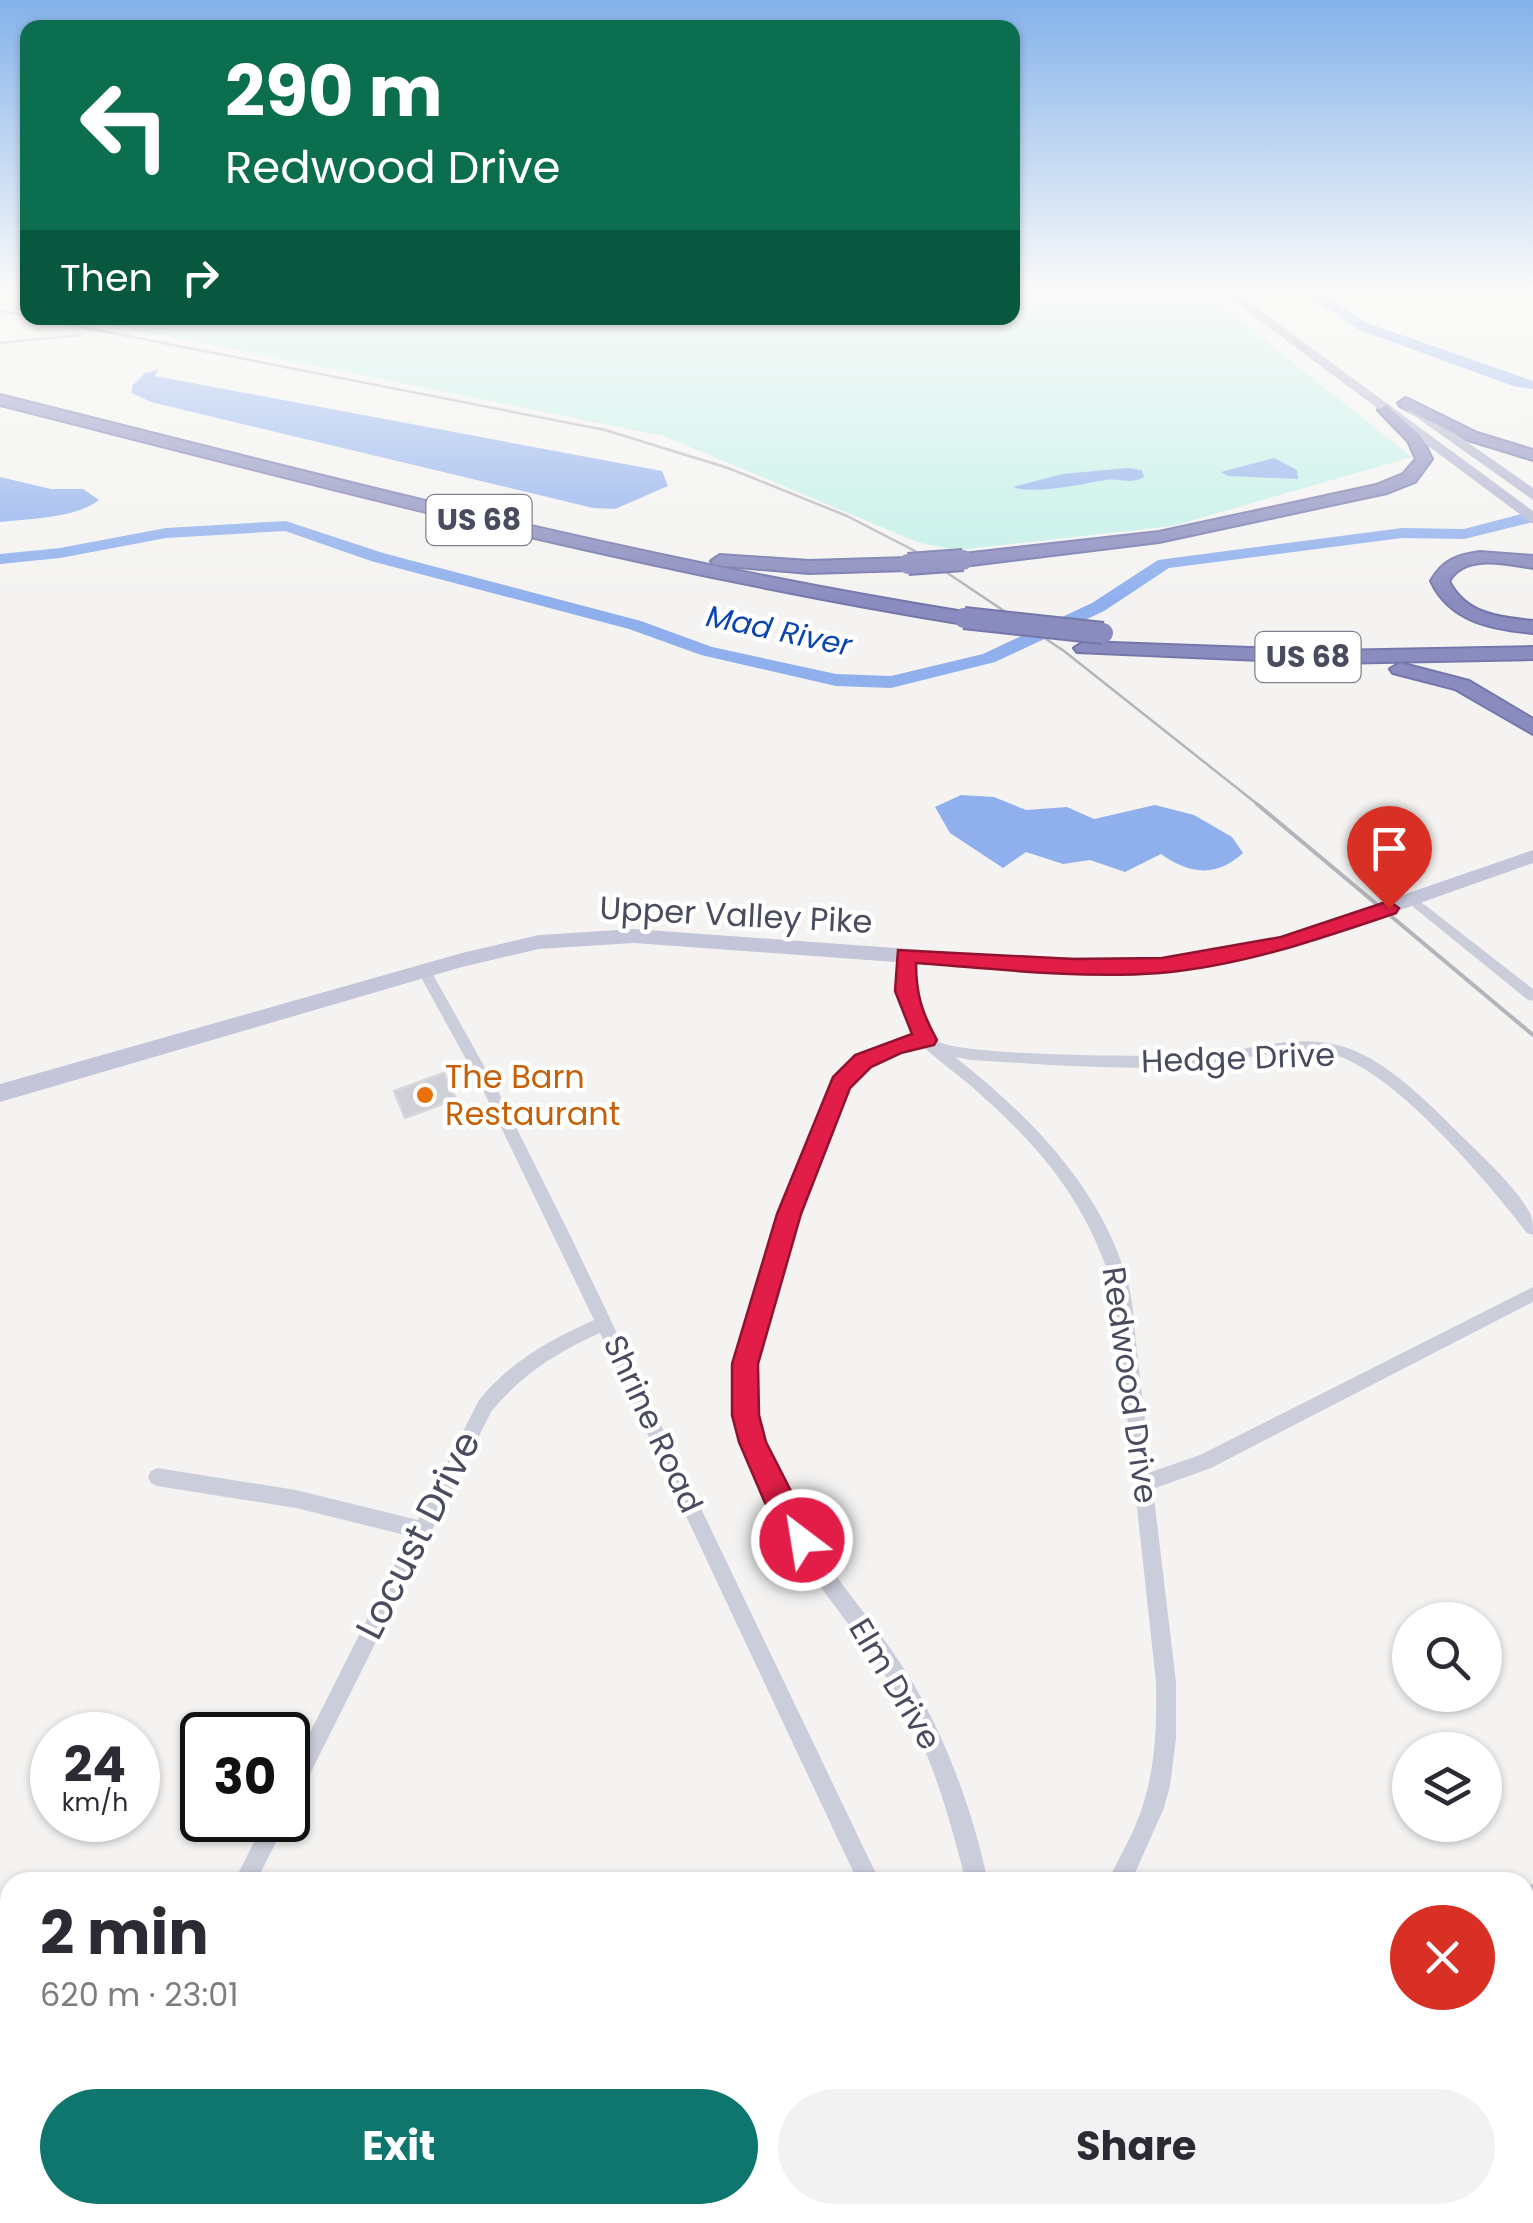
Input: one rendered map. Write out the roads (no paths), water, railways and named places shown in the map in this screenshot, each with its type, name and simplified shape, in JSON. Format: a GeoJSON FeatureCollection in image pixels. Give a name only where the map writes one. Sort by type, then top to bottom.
{"type":"FeatureCollection","features":[{"type":"Feature","properties":{"kind":"highway","name":"US 68"},"geometry":{"type":"LineString","coordinates":[[0,400],[751,583],[1084,648],[1219,655],[1414,657],[1533,653]]}},
{"type":"Feature","properties":{"kind":"highway"},"geometry":{"type":"LineString","coordinates":[[1394,402],[1471,436],[1533,455]]}},
{"type":"Feature","properties":{"kind":"highway"},"geometry":{"type":"LineString","coordinates":[[451,512],[711,560],[809,568],[964,560],[1160,537],[1381,489],[1408,478],[1424,458],[1394,402]]}},
{"type":"Feature","properties":{"kind":"highway","name":"US 68"},"geometry":{"type":"LineString","coordinates":[[0,414],[627,572],[773,604],[959,626],[1331,640],[1533,636]]}},
{"type":"Feature","properties":{"kind":"highway"},"geometry":{"type":"LineString","coordinates":[[1533,562],[1500,558],[1461,561],[1445,570],[1440,581],[1451,601],[1470,613],[1494,622],[1533,627]]}},
{"type":"Feature","properties":{"kind":"highway"},"geometry":{"type":"LineString","coordinates":[[1219,655],[1429,674],[1482,695],[1533,728]]}},
{"type":"Feature","properties":{"kind":"main road"},"geometry":{"type":"LineString","coordinates":[[1383,395],[1526,490]]}},
{"type":"Feature","properties":{"kind":"main road"},"geometry":{"type":"LineString","coordinates":[[1394,402],[1496,492],[1533,519]]}},
{"type":"Feature","properties":{"kind":"street","name":"Upper Valley Pike"},"geometry":{"type":"LineString","coordinates":[[0,1093],[539,942],[602,936],[702,939],[1074,967],[1198,961],[1283,944],[1533,856]]}},
{"type":"Feature","properties":{"kind":"street"},"geometry":{"type":"LineString","coordinates":[[1412,900],[1533,996]]}},
{"type":"Feature","properties":{"kind":"street","name":"Redwood Drive"},"geometry":{"type":"LineString","coordinates":[[906,955],[905,991],[912,1015],[930,1043],[1043,1146],[1078,1187],[1104,1234],[1121,1288],[1145,1483],[1168,1736],[1148,1830],[1125,1872]]}},
{"type":"Feature","properties":{"kind":"street","name":"Shrine Road"},"geometry":{"type":"LineString","coordinates":[[425,972],[491,1091],[604,1323],[863,1872]]}},
{"type":"Feature","properties":{"kind":"street","name":"Hedge Drive"},"geometry":{"type":"LineString","coordinates":[[930,1043],[971,1055],[1160,1062],[1299,1049],[1338,1050],[1368,1064],[1396,1084],[1495,1183],[1533,1228]]}},
{"type":"Feature","properties":{"kind":"street","name":"Elm Drive"},"geometry":{"type":"LineString","coordinates":[[930,1043],[897,1045],[863,1061],[841,1083],[789,1214],[753,1326],[743,1388],[752,1442],[785,1512],[894,1671],[930,1737],[949,1778],[975,1872]]}},
{"type":"Feature","properties":{"kind":"street"},"geometry":{"type":"LineString","coordinates":[[1145,1483],[1221,1454],[1533,1294]]}},
{"type":"Feature","properties":{"kind":"street","name":"Locust Drive"},"geometry":{"type":"LineString","coordinates":[[310,1752],[471,1427],[499,1387],[531,1358],[604,1323]]}},
{"type":"Feature","properties":{"kind":"street"},"geometry":{"type":"LineString","coordinates":[[156,1477],[296,1499],[420,1530]]}},
{"type":"Feature","properties":{"kind":"street"},"geometry":{"type":"LineString","coordinates":[[250,1872],[265,1842]]}},
{"type":"Feature","properties":{"kind":"water"},"geometry":{"type":"Polygon","coordinates":[[[136,395],[255,395],[662,471],[668,486],[615,509],[593,508],[151,402],[136,395]]]}},
{"type":"Feature","properties":{"kind":"water"},"geometry":{"type":"Polygon","coordinates":[[[1274,458],[1297,470],[1298,479],[1228,476],[1221,472],[1274,458]]]}},
{"type":"Feature","properties":{"kind":"water"},"geometry":{"type":"Polygon","coordinates":[[[1142,470],[1144,477],[1046,489],[1013,487],[1062,474],[1142,470]]]}},
{"type":"Feature","properties":{"kind":"water"},"geometry":{"type":"Polygon","coordinates":[[[0,477],[51,489],[83,489],[99,500],[65,514],[0,522],[0,477]]]}},
{"type":"Feature","properties":{"kind":"water"},"geometry":{"type":"Polygon","coordinates":[[[961,795],[994,797],[1026,810],[1067,807],[1094,819],[1155,805],[1194,815],[1232,837],[1243,853],[1213,870],[1182,866],[1161,854],[1125,872],[1090,860],[1063,864],[1026,852],[1003,868],[950,833],[935,807],[961,795]]]}},
{"type":"Feature","properties":{"kind":"waterway","name":"Mad River"},"geometry":{"type":"LineString","coordinates":[[0,559],[60,553],[166,533],[286,526],[377,557],[635,625],[707,651],[836,680],[891,682],[989,658],[1098,607],[1164,564],[1402,533],[1464,534],[1533,516]]}},
{"type":"Feature","properties":{"kind":"railway"},"geometry":{"type":"LineString","coordinates":[[426,395],[605,430],[728,468],[847,516],[913,550],[1064,651],[1261,807]]}},
{"type":"Feature","properties":{"kind":"railway"},"geometry":{"type":"LineString","coordinates":[[1257,804],[1533,1035]]}},
{"type":"Feature","properties":{"kind":"place","name":"The Barn Restaurant"},"geometry":{"type":"Point","coordinates":[425,1095]}}]}
